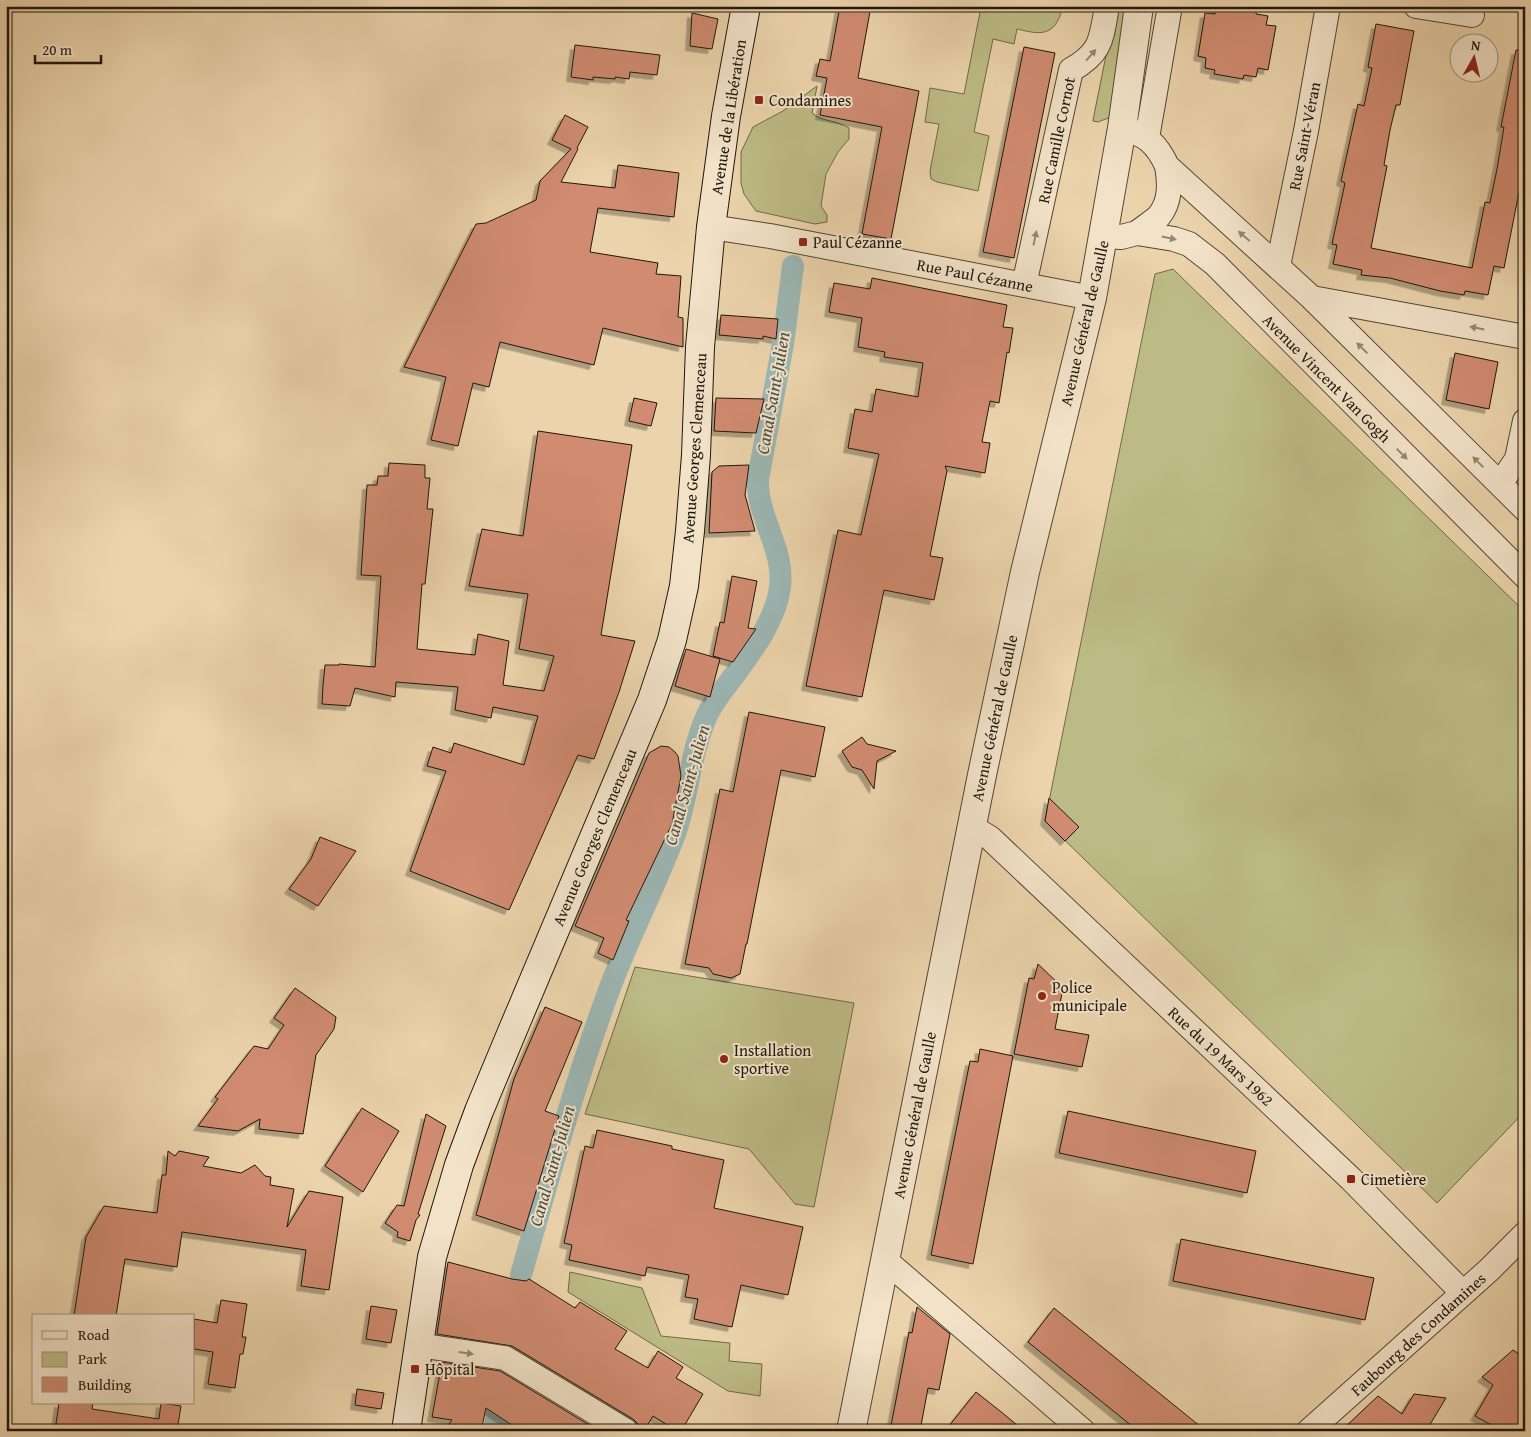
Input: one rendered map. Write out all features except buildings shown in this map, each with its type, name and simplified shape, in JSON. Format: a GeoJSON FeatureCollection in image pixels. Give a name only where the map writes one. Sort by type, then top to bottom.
{"type":"FeatureCollection","features":[{"type":"Feature","properties":{"kind":"main road","name":"Avenue de la Libération"},"geometry":{"type":"LineString","coordinates":[[711,227],[726,116],[746,6]]}},
{"type":"Feature","properties":{"kind":"main road","name":"Avenue Général de Gaulle"},"geometry":{"type":"LineString","coordinates":[[851,1431],[1025,572],[1092,298],[1122,128],[1139,6]]}},
{"type":"Feature","properties":{"kind":"main road","name":"Avenue Georges Clemenceau"},"geometry":{"type":"LineString","coordinates":[[406,1431],[432,1257],[459,1165],[521,1009],[652,700],[672,640],[684,586],[690,531],[696,455],[700,347],[711,227]]}},
{"type":"Feature","properties":{"kind":"street","name":"Rue Camille Cornot"},"geometry":{"type":"LineString","coordinates":[[1024,285],[1071,70],[1087,60],[1097,49],[1107,6]]}},
{"type":"Feature","properties":{"kind":"street"},"geometry":{"type":"LineString","coordinates":[[1147,138],[1170,6]]}},
{"type":"Feature","properties":{"kind":"street","name":"Rue Saint-Véran"},"geometry":{"type":"LineString","coordinates":[[1278,266],[1306,131],[1328,6]]}},
{"type":"Feature","properties":{"kind":"street"},"geometry":{"type":"LineString","coordinates":[[1416,6],[1472,15]]}},
{"type":"Feature","properties":{"kind":"street"},"geometry":{"type":"LineString","coordinates":[[1122,128],[1134,131],[1147,138],[1160,151],[1167,166],[1170,183],[1168,198],[1159,216],[1136,233]]}},
{"type":"Feature","properties":{"kind":"street"},"geometry":{"type":"LineString","coordinates":[[1167,166],[1312,298],[1525,509]]}},
{"type":"Feature","properties":{"kind":"street","name":"Rue Paul Cézanne"},"geometry":{"type":"LineString","coordinates":[[711,227],[770,236],[1092,298]]}},
{"type":"Feature","properties":{"kind":"street","name":"Avenue Vincent Van Gogh"},"geometry":{"type":"LineString","coordinates":[[1104,236],[1121,237],[1136,233],[1174,239],[1189,244],[1215,264],[1525,576]]}},
{"type":"Feature","properties":{"kind":"street"},"geometry":{"type":"LineString","coordinates":[[1312,298],[1525,337]]}},
{"type":"Feature","properties":{"kind":"street"},"geometry":{"type":"LineString","coordinates":[[1500,484],[1517,459],[1525,421]]}},
{"type":"Feature","properties":{"kind":"street","name":"Rue du 19 Mars 1962"},"geometry":{"type":"LineString","coordinates":[[972,827],[990,838],[1351,1178],[1463,1293]]}},
{"type":"Feature","properties":{"kind":"street","name":"Faubourg des Condamines"},"geometry":{"type":"LineString","coordinates":[[1309,1431],[1489,1270],[1525,1234]]}},
{"type":"Feature","properties":{"kind":"street"},"geometry":{"type":"LineString","coordinates":[[885,1260],[1084,1431]]}},
{"type":"Feature","properties":{"kind":"street"},"geometry":{"type":"LineString","coordinates":[[418,1345],[505,1358],[626,1431]]}},
{"type":"Feature","properties":{"kind":"green space"},"geometry":{"type":"Polygon","coordinates":[[[947,6],[1061,6],[1059,18],[1049,30],[1039,33],[1017,29],[1014,44],[993,39],[974,132],[989,136],[978,191],[931,179],[930,171],[939,124],[925,122],[930,88],[964,94],[980,12],[947,6]]]}},
{"type":"Feature","properties":{"kind":"green space"},"geometry":{"type":"Polygon","coordinates":[[[1116,6],[1128,6],[1111,117],[1098,122],[1093,121],[1116,6]]]}},
{"type":"Feature","properties":{"kind":"green space"},"geometry":{"type":"Polygon","coordinates":[[[817,86],[812,113],[820,118],[849,128],[849,139],[838,152],[826,174],[821,206],[827,215],[827,222],[815,224],[756,211],[744,194],[741,183],[741,152],[753,127],[783,111],[817,86]]]}},
{"type":"Feature","properties":{"kind":"green space"},"geometry":{"type":"Polygon","coordinates":[[[1173,269],[1525,612],[1525,1111],[1437,1203],[1045,821],[1155,274],[1173,269]]]}},
{"type":"Feature","properties":{"kind":"green space","name":"Installation sportive"},"geometry":{"type":"Polygon","coordinates":[[[635,967],[854,1003],[814,1207],[795,1204],[749,1149],[585,1114],[635,967]]]}},
{"type":"Feature","properties":{"kind":"green space"},"geometry":{"type":"Polygon","coordinates":[[[570,1272],[642,1288],[661,1336],[730,1343],[729,1361],[762,1364],[760,1396],[728,1391],[568,1292],[570,1272]]]}},
{"type":"Feature","properties":{"kind":"waterway","name":"Canal Saint-Julien"},"geometry":{"type":"LineString","coordinates":[[521,1275],[562,1133],[596,1028],[615,974],[678,825],[695,749],[705,720],[714,703],[762,635],[778,599],[780,587],[778,559],[761,506],[758,479],[783,344],[793,266]]}},
{"type":"Feature","properties":{"kind":"waterway","name":"Canal Saint-Julien"},"geometry":{"type":"LineString","coordinates":[[494,1431],[499,1402]]}},
{"type":"Feature","properties":{"kind":"place","name":"Condamines"},"geometry":{"type":"Point","coordinates":[759,100]}},
{"type":"Feature","properties":{"kind":"place","name":"Paul Cézanne"},"geometry":{"type":"Point","coordinates":[803,242]}},
{"type":"Feature","properties":{"kind":"place","name":"Police municipale"},"geometry":{"type":"Point","coordinates":[1042,996]}},
{"type":"Feature","properties":{"kind":"place","name":"Installation sportive"},"geometry":{"type":"Point","coordinates":[724,1059]}},
{"type":"Feature","properties":{"kind":"place","name":"Cimetière"},"geometry":{"type":"Point","coordinates":[1351,1179]}},
{"type":"Feature","properties":{"kind":"place","name":"Hôpital"},"geometry":{"type":"Point","coordinates":[415,1369]}}]}
